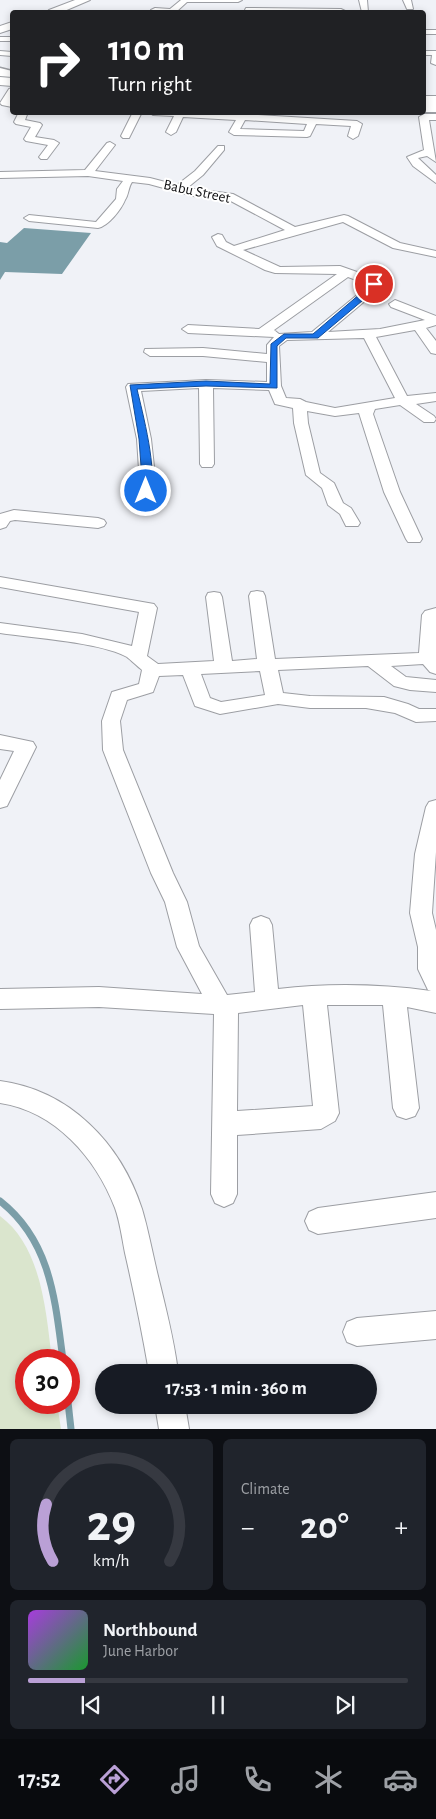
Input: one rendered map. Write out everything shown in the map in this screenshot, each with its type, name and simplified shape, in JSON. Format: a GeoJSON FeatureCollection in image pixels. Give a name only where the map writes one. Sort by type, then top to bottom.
{"type":"FeatureCollection","features":[{"type":"Feature","properties":{"kind":"main road"},"geometry":{"type":"LineString","coordinates":[[49,10],[76,0]]}},
{"type":"Feature","properties":{"kind":"main road"},"geometry":{"type":"LineString","coordinates":[[58,10],[85,0]]}},
{"type":"Feature","properties":{"kind":"street"},"geometry":{"type":"LineString","coordinates":[[174,10],[185,0],[238,0]]}},
{"type":"Feature","properties":{"kind":"street"},"geometry":{"type":"LineString","coordinates":[[208,8],[213,0]]}},
{"type":"Feature","properties":{"kind":"street"},"geometry":{"type":"LineString","coordinates":[[426,53],[436,53],[435,63]]}},
{"type":"Feature","properties":{"kind":"street"},"geometry":{"type":"LineString","coordinates":[[10,94],[5,103],[10,104]]}},
{"type":"Feature","properties":{"kind":"street"},"geometry":{"type":"LineString","coordinates":[[22,115],[19,122],[37,125],[29,139],[54,142],[44,157]]}},
{"type":"Feature","properties":{"kind":"street"},"geometry":{"type":"LineString","coordinates":[[126,136],[136,115]]}},
{"type":"Feature","properties":{"kind":"street"},"geometry":{"type":"LineString","coordinates":[[171,132],[182,115]]}},
{"type":"Feature","properties":{"kind":"street"},"geometry":{"type":"LineString","coordinates":[[212,115],[242,117],[280,116],[313,121],[357,124],[353,136]]}},
{"type":"Feature","properties":{"kind":"street"},"geometry":{"type":"LineString","coordinates":[[242,117],[234,132],[307,134],[313,121]]}},
{"type":"Feature","properties":{"kind":"street"},"geometry":{"type":"LineString","coordinates":[[436,117],[424,117],[433,155],[412,157],[416,164],[436,180]]}},
{"type":"Feature","properties":{"kind":"street"},"geometry":{"type":"LineString","coordinates":[[277,145],[280,134]]}},
{"type":"Feature","properties":{"kind":"street"},"geometry":{"type":"LineString","coordinates":[[88,174],[110,146]]}},
{"type":"Feature","properties":{"kind":"street"},"geometry":{"type":"LineString","coordinates":[[179,189],[199,173],[221,148]]}},
{"type":"Feature","properties":{"kind":"street","name":"Babu Street"},"geometry":{"type":"LineString","coordinates":[[0,175],[88,174],[150,181],[193,193],[229,196],[294,231]]}},
{"type":"Feature","properties":{"kind":"street"},"geometry":{"type":"LineString","coordinates":[[28,218],[98,225],[102,223],[120,199],[122,189],[129,179]]}},
{"type":"Feature","properties":{"kind":"street"},"geometry":{"type":"LineString","coordinates":[[232,250],[344,218],[397,246],[436,254]]}},
{"type":"Feature","properties":{"kind":"street"},"geometry":{"type":"LineString","coordinates":[[218,238],[221,244],[232,250],[279,271],[329,270],[347,272],[368,278],[373,282],[374,287],[315,336]]}},
{"type":"Feature","properties":{"kind":"street"},"geometry":{"type":"LineString","coordinates":[[262,333],[347,272]]}},
{"type":"Feature","properties":{"kind":"street"},"geometry":{"type":"LineString","coordinates":[[395,304],[436,320]]}},
{"type":"Feature","properties":{"kind":"street"},"geometry":{"type":"LineString","coordinates":[[188,329],[284,336],[369,335],[419,327],[436,320]]}},
{"type":"Feature","properties":{"kind":"street"},"geometry":{"type":"LineString","coordinates":[[419,327],[436,350]]}},
{"type":"Feature","properties":{"kind":"street"},"geometry":{"type":"LineString","coordinates":[[369,335],[403,401],[434,420]]}},
{"type":"Feature","properties":{"kind":"street"},"geometry":{"type":"LineString","coordinates":[[284,336],[274,345],[274,386],[280,401],[300,403],[335,412],[367,408],[371,405],[436,397]]}},
{"type":"Feature","properties":{"kind":"street"},"geometry":{"type":"LineString","coordinates":[[150,352],[203,352],[274,359]]}},
{"type":"Feature","properties":{"kind":"street"},"geometry":{"type":"LineString","coordinates":[[136,501],[146,491],[148,484],[144,439],[133,387],[206,384],[274,386]]}},
{"type":"Feature","properties":{"kind":"street"},"geometry":{"type":"LineString","coordinates":[[206,384],[207,464]]}},
{"type":"Feature","properties":{"kind":"street"},"geometry":{"type":"LineString","coordinates":[[300,403],[301,423],[313,474],[329,486],[336,505],[346,511],[352,523]]}},
{"type":"Feature","properties":{"kind":"street"},"geometry":{"type":"LineString","coordinates":[[367,408],[366,414],[392,492],[414,539]]}},
{"type":"Feature","properties":{"kind":"street"},"geometry":{"type":"LineString","coordinates":[[0,524],[4,518],[14,515],[98,523]]}},
{"type":"Feature","properties":{"kind":"street"},"geometry":{"type":"LineString","coordinates":[[0,582],[148,608],[145,662],[148,688],[119,696],[111,721],[113,750],[162,873],[176,902],[188,947],[223,1005],[224,1194]]}},
{"type":"Feature","properties":{"kind":"street"},"geometry":{"type":"LineString","coordinates":[[214,596],[224,666]]}},
{"type":"Feature","properties":{"kind":"street"},"geometry":{"type":"LineString","coordinates":[[258,596],[267,664],[275,697]]}},
{"type":"Feature","properties":{"kind":"street"},"geometry":{"type":"LineString","coordinates":[[0,628],[107,645],[145,662],[156,670],[371,660],[433,661],[431,615],[436,613]]}},
{"type":"Feature","properties":{"kind":"street"},"geometry":{"type":"LineString","coordinates":[[371,660],[382,666],[397,680],[412,684],[436,686]]}},
{"type":"Feature","properties":{"kind":"street"},"geometry":{"type":"LineString","coordinates":[[190,668],[202,702],[220,708],[271,700],[275,697],[297,702],[381,703],[406,709],[416,716],[436,715]]}},
{"type":"Feature","properties":{"kind":"street"},"geometry":{"type":"LineString","coordinates":[[0,742],[26,747],[0,800]]}},
{"type":"Feature","properties":{"kind":"street"},"geometry":{"type":"LineString","coordinates":[[436,807],[425,854],[421,913],[429,947],[429,969],[436,983]]}},
{"type":"Feature","properties":{"kind":"street"},"geometry":{"type":"LineString","coordinates":[[261,925],[267,1000]]}},
{"type":"Feature","properties":{"kind":"street"},"geometry":{"type":"LineString","coordinates":[[0,999],[99,997],[223,1005],[314,996],[394,996],[436,1003]]}},
{"type":"Feature","properties":{"kind":"street"},"geometry":{"type":"LineString","coordinates":[[224,1124],[321,1117],[326,1113],[314,996]]}},
{"type":"Feature","properties":{"kind":"street"},"geometry":{"type":"LineString","coordinates":[[394,996],[406,1108]]}},
{"type":"Feature","properties":{"kind":"street"},"geometry":{"type":"LineString","coordinates":[[0,1092],[22,1095],[66,1118],[89,1140],[108,1167],[128,1208],[149,1296],[162,1364]]}},
{"type":"Feature","properties":{"kind":"street"},"geometry":{"type":"LineString","coordinates":[[318,1221],[436,1205]]}},
{"type":"Feature","properties":{"kind":"street"},"geometry":{"type":"LineString","coordinates":[[357,1332],[436,1325]]}},
{"type":"Feature","properties":{"kind":"street"},"geometry":{"type":"LineString","coordinates":[[172,1414],[174,1429]]}},
{"type":"Feature","properties":{"kind":"green space"},"geometry":{"type":"Polygon","coordinates":[[[0,1216],[14,1229],[25,1245],[33,1263],[40,1282],[51,1349],[15,1349],[15,1414],[59,1414],[61,1429],[0,1429],[0,1216]]]}},
{"type":"Feature","properties":{"kind":"water"},"geometry":{"type":"Polygon","coordinates":[[[24,228],[91,233],[62,274],[5,272],[0,280],[0,242],[7,243],[24,228]]]}},
{"type":"Feature","properties":{"kind":"waterway"},"geometry":{"type":"LineString","coordinates":[[0,1201],[17,1217],[30,1234],[40,1253],[48,1273],[53,1294],[62,1349]]}},
{"type":"Feature","properties":{"kind":"waterway"},"geometry":{"type":"LineString","coordinates":[[69,1414],[71,1429]]}},
{"type":"Feature","properties":{"kind":"route"},"geometry":{"type":"LineString","coordinates":[[146,491],[148,484],[144,439],[133,387],[206,384],[274,386],[274,345],[284,336],[315,336],[374,287],[374,284]]}}]}
